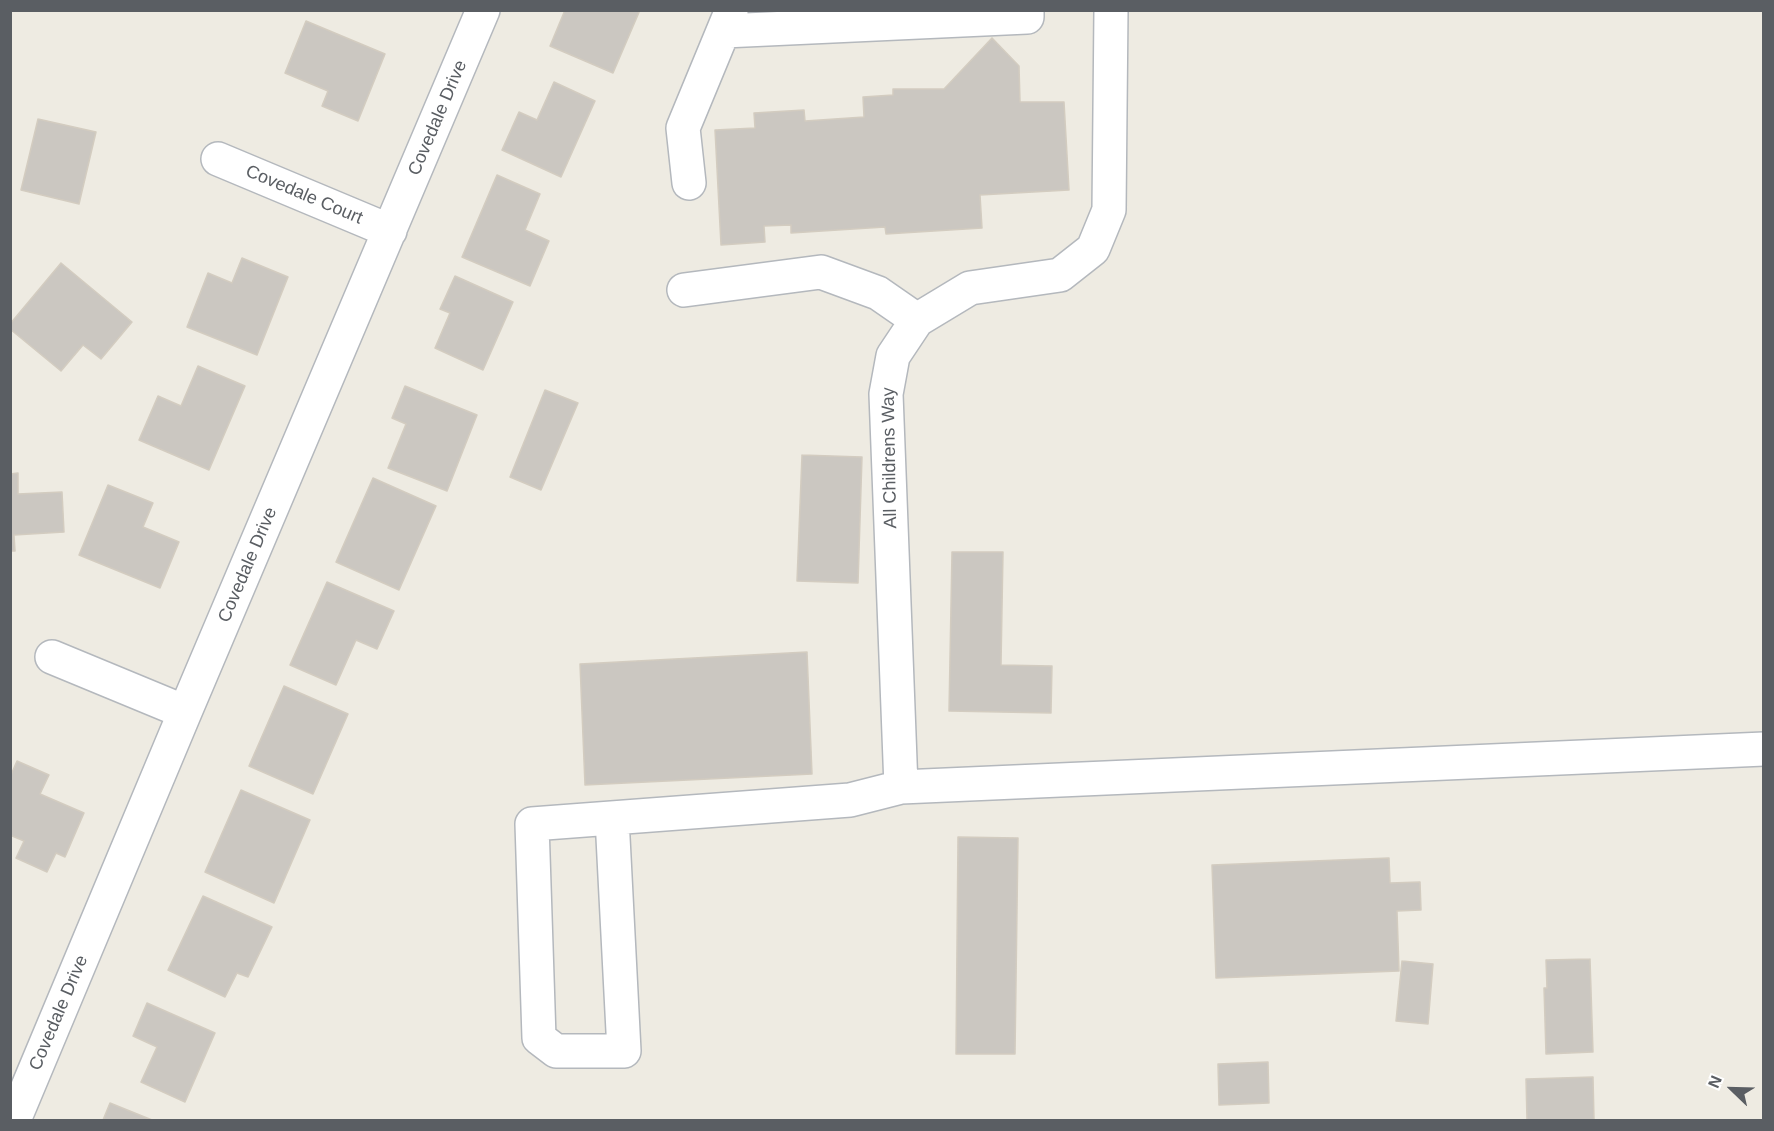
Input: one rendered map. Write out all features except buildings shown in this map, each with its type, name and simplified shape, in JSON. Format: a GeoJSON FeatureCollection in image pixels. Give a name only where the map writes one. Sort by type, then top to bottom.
{"type":"FeatureCollection","features":[{"type":"Feature","properties":{"kind":"street","name":"Covedale Drive"},"geometry":{"type":"LineString","coordinates":[[16,1106],[483,10]]}},
{"type":"Feature","properties":{"kind":"street"},"geometry":{"type":"LineString","coordinates":[[689,183],[683,128],[728,21],[1027,17],[1027,10]]}},
{"type":"Feature","properties":{"kind":"street","name":"All Childrens Way"},"geometry":{"type":"LineString","coordinates":[[902,787],[886,394],[893,356],[917,320],[970,288],[1060,275],[1093,249],[1109,210],[1111,10]]}},
{"type":"Feature","properties":{"kind":"street","name":"Covedale Court"},"geometry":{"type":"LineString","coordinates":[[218,159],[390,231]]}},
{"type":"Feature","properties":{"kind":"street"},"geometry":{"type":"LineString","coordinates":[[684,290],[820,272],[878,294],[917,320]]}},
{"type":"Feature","properties":{"kind":"street"},"geometry":{"type":"LineString","coordinates":[[52,657],[185,712]]}},
{"type":"Feature","properties":{"kind":"street"},"geometry":{"type":"LineString","coordinates":[[612,818],[624,1051],[556,1052],[539,1038],[532,824],[850,800],[902,787],[1764,749]]}}]}
